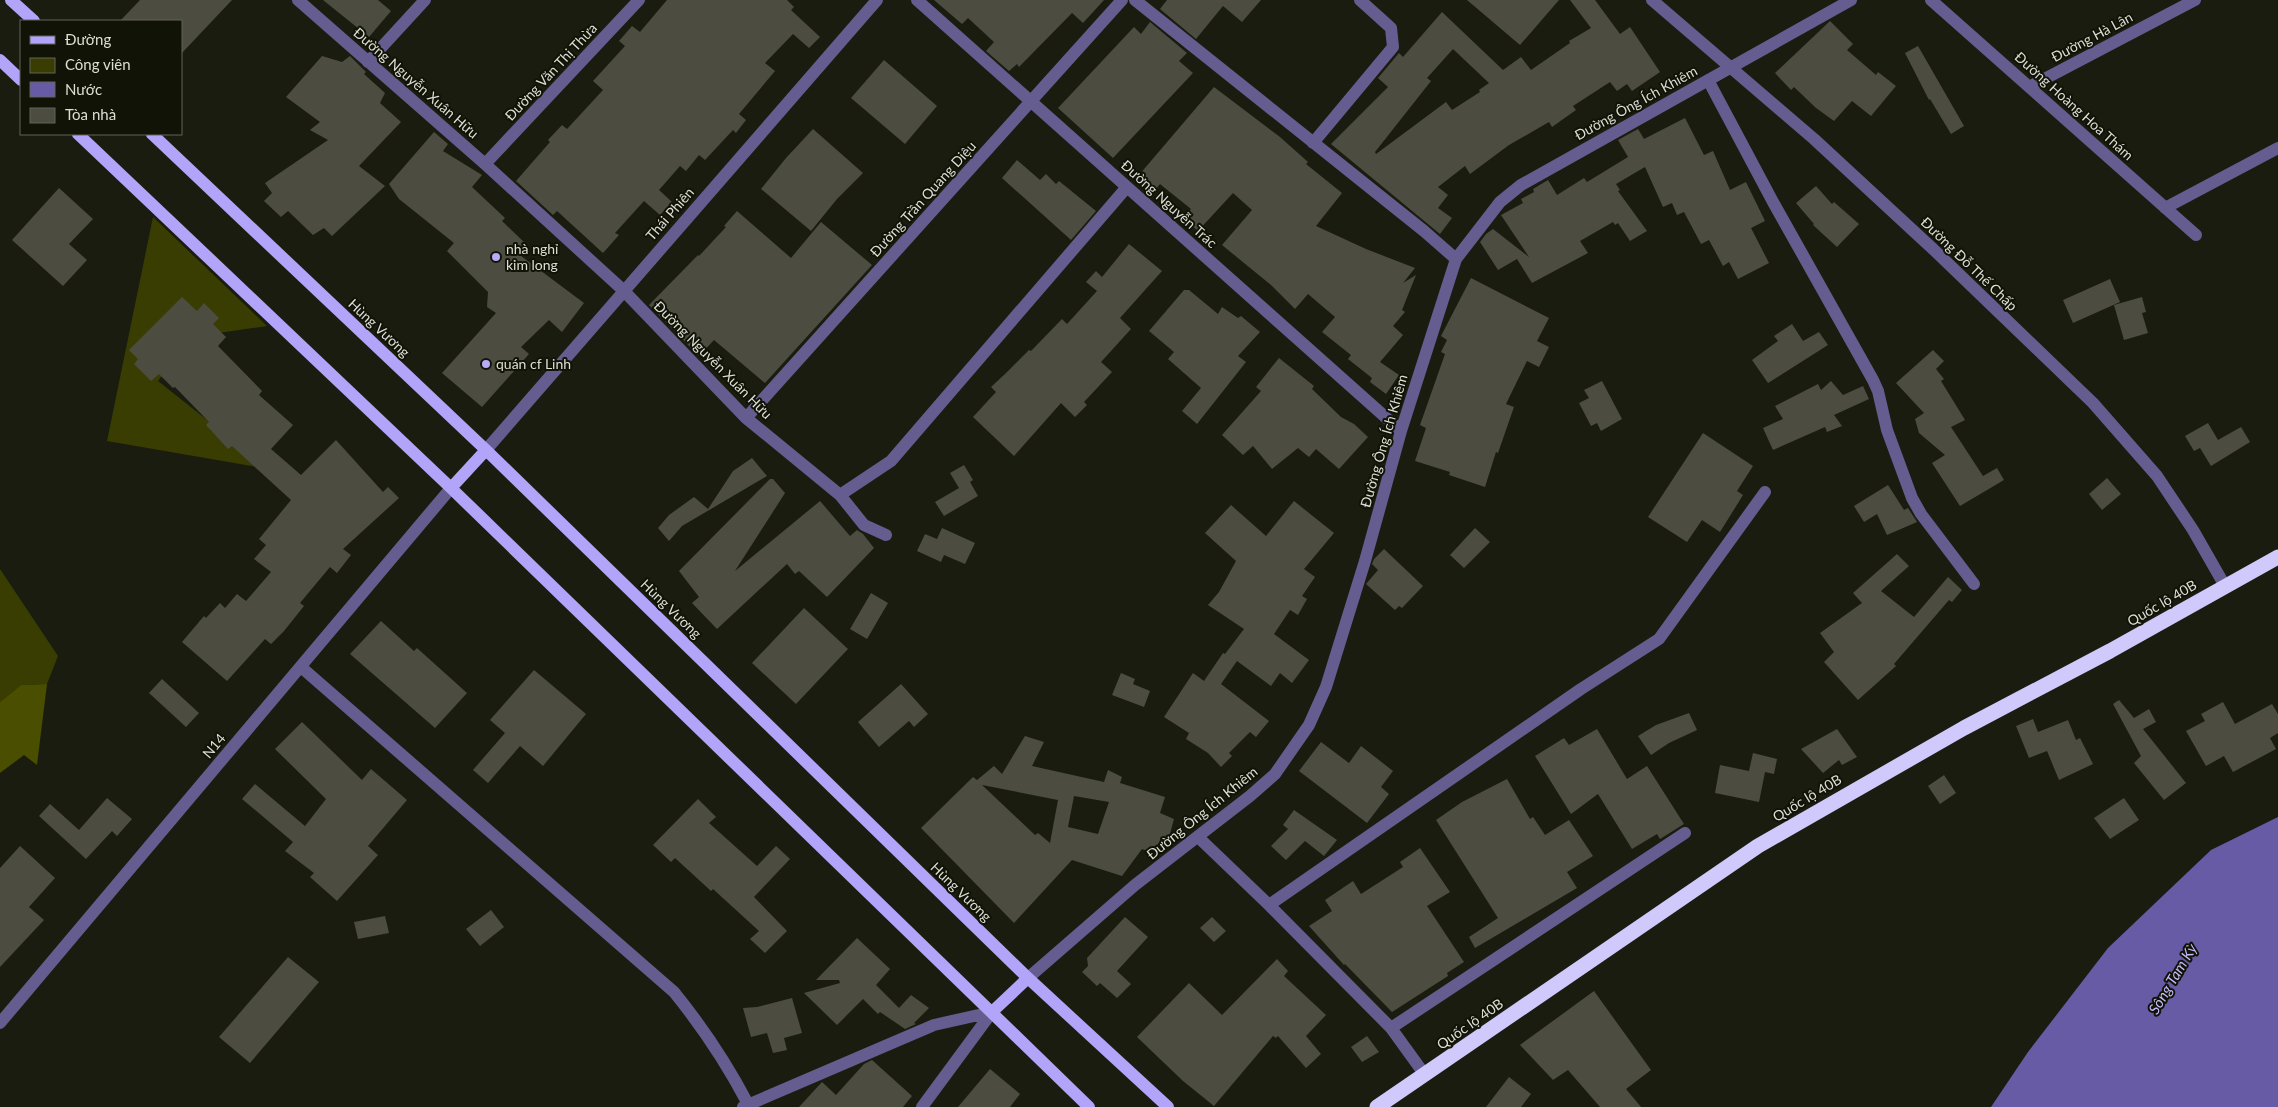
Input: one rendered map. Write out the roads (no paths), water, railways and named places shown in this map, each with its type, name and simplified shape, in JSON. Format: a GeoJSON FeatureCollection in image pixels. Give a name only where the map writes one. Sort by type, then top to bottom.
{"type":"FeatureCollection","features":[{"type":"Feature","properties":{"kind":"highway","name":"Quốc lộ 40B"},"geometry":{"type":"LineString","coordinates":[[1378,1107],[1758,846],[1964,728],[2110,652],[2278,557]]}},
{"type":"Feature","properties":{"kind":"main road"},"geometry":{"type":"LineString","coordinates":[[11,0],[33,20]]}},
{"type":"Feature","properties":{"kind":"main road"},"geometry":{"type":"LineString","coordinates":[[0,60],[20,79]]}},
{"type":"Feature","properties":{"kind":"main road"},"geometry":{"type":"LineString","coordinates":[[79,135],[452,488],[1089,1107]]}},
{"type":"Feature","properties":{"kind":"main road","name":"Hùng Vương"},"geometry":{"type":"LineString","coordinates":[[153,135],[486,450],[1028,978],[1168,1107]]}},
{"type":"Feature","properties":{"kind":"main road"},"geometry":{"type":"LineString","coordinates":[[452,488],[486,450]]}},
{"type":"Feature","properties":{"kind":"main road"},"geometry":{"type":"LineString","coordinates":[[992,1012],[1028,978]]}},
{"type":"Feature","properties":{"kind":"street","name":"Đường Nguyễn Xuân Hữu"},"geometry":{"type":"LineString","coordinates":[[298,0],[485,164],[623,290],[746,418],[840,495],[864,525],[886,536]]}},
{"type":"Feature","properties":{"kind":"street"},"geometry":{"type":"LineString","coordinates":[[368,62],[425,0]]}},
{"type":"Feature","properties":{"kind":"street","name":"Đường Văn Thị Thừa"},"geometry":{"type":"LineString","coordinates":[[485,164],[639,0]]}},
{"type":"Feature","properties":{"kind":"street","name":"Thái Phiên"},"geometry":{"type":"LineString","coordinates":[[486,450],[623,290],[877,0]]}},
{"type":"Feature","properties":{"kind":"street","name":"Đường Nguyễn Trác"},"geometry":{"type":"LineString","coordinates":[[917,0],[1401,431]]}},
{"type":"Feature","properties":{"kind":"street","name":"Đường Trần Quang Diệu"},"geometry":{"type":"LineString","coordinates":[[746,418],[1122,0]]}},
{"type":"Feature","properties":{"kind":"street"},"geometry":{"type":"LineString","coordinates":[[1135,0],[1456,259]]}},
{"type":"Feature","properties":{"kind":"street"},"geometry":{"type":"LineString","coordinates":[[1313,142],[1393,47],[1392,28],[1360,0]]}},
{"type":"Feature","properties":{"kind":"street","name":"Đường Đỗ Thế Chấp"},"geometry":{"type":"LineString","coordinates":[[1652,0],[1814,139],[1933,249],[2093,403],[2157,476],[2193,530],[2225,586]]}},
{"type":"Feature","properties":{"kind":"street","name":"Đường Ông Ích Khiêm"},"geometry":{"type":"LineString","coordinates":[[1028,978],[1135,885],[1250,796],[1275,774],[1309,725],[1326,687],[1365,561],[1401,431],[1456,259],[1500,202],[1521,185],[1851,0]]}},
{"type":"Feature","properties":{"kind":"street","name":"Đường Hoàng Hoa Thám"},"geometry":{"type":"LineString","coordinates":[[1931,0],[2196,235]]}},
{"type":"Feature","properties":{"kind":"street","name":"Đường Hà Lân"},"geometry":{"type":"LineString","coordinates":[[2029,87],[2195,0]]}},
{"type":"Feature","properties":{"kind":"street"},"geometry":{"type":"LineString","coordinates":[[1708,80],[1773,202],[1873,380],[1878,391],[1887,430],[1917,506],[1974,584]]}},
{"type":"Feature","properties":{"kind":"street"},"geometry":{"type":"LineString","coordinates":[[2165,208],[2278,148]]}},
{"type":"Feature","properties":{"kind":"street"},"geometry":{"type":"LineString","coordinates":[[840,495],[891,461],[1127,187]]}},
{"type":"Feature","properties":{"kind":"street","name":"N14"},"geometry":{"type":"LineString","coordinates":[[0,1023],[452,488]]}},
{"type":"Feature","properties":{"kind":"street"},"geometry":{"type":"LineString","coordinates":[[1269,905],[1581,688],[1659,639],[1766,492]]}},
{"type":"Feature","properties":{"kind":"street"},"geometry":{"type":"LineString","coordinates":[[301,667],[674,992],[702,1027],[727,1064],[745,1106],[934,1025],[992,1012]]}},
{"type":"Feature","properties":{"kind":"street"},"geometry":{"type":"LineString","coordinates":[[1391,1028],[1685,833]]}},
{"type":"Feature","properties":{"kind":"street"},"geometry":{"type":"LineString","coordinates":[[1198,837],[1269,905],[1391,1028],[1425,1075]]}},
{"type":"Feature","properties":{"kind":"street"},"geometry":{"type":"LineString","coordinates":[[922,1107],[992,1012]]}},
{"type":"Feature","properties":{"kind":"water","name":"Sông Tam Kỳ"},"geometry":{"type":"Polygon","coordinates":[[[2278,817],[2278,1107],[1991,1107],[2028,1052],[2108,948],[2211,850],[2278,817]]]}},
{"type":"Feature","properties":{"kind":"place","name":"nhà nghỉ kim long"},"geometry":{"type":"Point","coordinates":[496,257]}},
{"type":"Feature","properties":{"kind":"place","name":"quán cf Linh"},"geometry":{"type":"Point","coordinates":[486,364]}}]}
